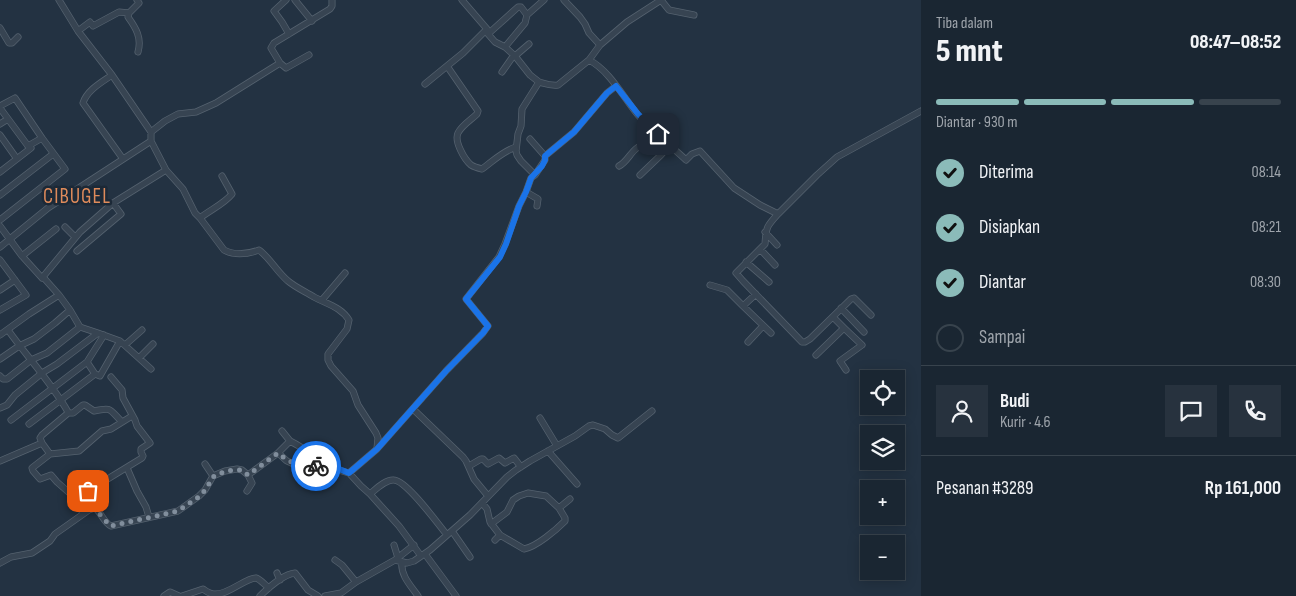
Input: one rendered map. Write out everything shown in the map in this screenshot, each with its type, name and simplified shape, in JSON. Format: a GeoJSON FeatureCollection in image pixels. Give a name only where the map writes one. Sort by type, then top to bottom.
{"type":"FeatureCollection","features":[{"type":"Feature","properties":{"kind":"street"},"geometry":{"type":"LineString","coordinates":[[59,0],[78,31],[112,75],[150,132],[151,141],[166,170],[183,189],[195,213],[224,250],[230,253],[244,254],[259,250],[263,252],[289,282],[340,310],[349,320],[347,329],[328,354],[328,360],[331,366],[353,390],[358,405],[376,433],[378,438],[377,449]]}},
{"type":"Feature","properties":{"kind":"street"},"geometry":{"type":"LineString","coordinates":[[137,0],[139,3],[129,13],[128,17],[137,32],[140,45],[138,52]]}},
{"type":"Feature","properties":{"kind":"street"},"geometry":{"type":"LineString","coordinates":[[286,0],[274,11],[289,34]]}},
{"type":"Feature","properties":{"kind":"street"},"geometry":{"type":"LineString","coordinates":[[295,0],[312,20]]}},
{"type":"Feature","properties":{"kind":"street"},"geometry":{"type":"LineString","coordinates":[[309,55],[286,68],[280,63],[271,48],[274,43],[330,9],[332,0]]}},
{"type":"Feature","properties":{"kind":"street"},"geometry":{"type":"LineString","coordinates":[[462,0],[495,42],[505,47],[515,56],[530,75],[539,82],[554,86],[589,60],[600,45],[627,22],[661,0],[669,10],[694,15]]}},
{"type":"Feature","properties":{"kind":"street"},"geometry":{"type":"LineString","coordinates":[[505,47],[525,23],[527,15],[544,0]]}},
{"type":"Feature","properties":{"kind":"street"},"geometry":{"type":"LineString","coordinates":[[564,0],[580,17],[589,33],[600,45]]}},
{"type":"Feature","properties":{"kind":"street"},"geometry":{"type":"LineString","coordinates":[[425,84],[518,7],[521,7],[527,15]]}},
{"type":"Feature","properties":{"kind":"street"},"geometry":{"type":"LineString","coordinates":[[78,31],[90,22],[94,26],[119,12],[129,13]]}},
{"type":"Feature","properties":{"kind":"street"},"geometry":{"type":"LineString","coordinates":[[0,28],[9,43],[12,43],[18,37]]}},
{"type":"Feature","properties":{"kind":"street"},"geometry":{"type":"LineString","coordinates":[[502,72],[515,56],[529,44]]}},
{"type":"Feature","properties":{"kind":"street"},"geometry":{"type":"LineString","coordinates":[[589,60],[598,65],[638,114],[686,160],[692,154],[700,151],[734,188],[760,206],[778,214]]}},
{"type":"Feature","properties":{"kind":"street"},"geometry":{"type":"LineString","coordinates":[[150,132],[178,114],[196,112],[216,103],[280,63]]}},
{"type":"Feature","properties":{"kind":"street"},"geometry":{"type":"LineString","coordinates":[[447,66],[478,111],[478,114],[463,126],[457,137],[457,142],[470,164],[482,169],[508,149],[516,147]]}},
{"type":"Feature","properties":{"kind":"street"},"geometry":{"type":"LineString","coordinates":[[112,75],[88,94],[83,103],[123,159]]}},
{"type":"Feature","properties":{"kind":"street"},"geometry":{"type":"LineString","coordinates":[[535,175],[517,156],[516,147],[521,126],[522,109],[539,82]]}},
{"type":"Feature","properties":{"kind":"street"},"geometry":{"type":"LineString","coordinates":[[349,473],[377,449],[488,326],[466,299],[500,257],[531,178],[545,160],[545,156],[574,132],[607,93],[616,86]]}},
{"type":"Feature","properties":{"kind":"street"},"geometry":{"type":"LineString","coordinates":[[0,220],[65,169],[15,98],[0,107],[31,148],[1,168]]}},
{"type":"Feature","properties":{"kind":"street"},"geometry":{"type":"LineString","coordinates":[[871,315],[854,298],[849,300],[810,339],[802,342],[736,273],[765,244],[765,232],[768,224],[816,175],[837,157],[921,111]]}},
{"type":"Feature","properties":{"kind":"street"},"geometry":{"type":"LineString","coordinates":[[0,124],[8,118]]}},
{"type":"Feature","properties":{"kind":"street"},"geometry":{"type":"LineString","coordinates":[[619,166],[624,163],[635,149],[658,134]]}},
{"type":"Feature","properties":{"kind":"street"},"geometry":{"type":"LineString","coordinates":[[0,135],[17,159]]}},
{"type":"Feature","properties":{"kind":"street"},"geometry":{"type":"LineString","coordinates":[[28,146],[42,138]]}},
{"type":"Feature","properties":{"kind":"street"},"geometry":{"type":"LineString","coordinates":[[530,139],[545,156]]}},
{"type":"Feature","properties":{"kind":"street"},"geometry":{"type":"LineString","coordinates":[[0,247],[48,208],[151,141]]}},
{"type":"Feature","properties":{"kind":"street"},"geometry":{"type":"LineString","coordinates":[[640,175],[670,145]]}},
{"type":"Feature","properties":{"kind":"street"},"geometry":{"type":"LineString","coordinates":[[0,195],[53,154]]}},
{"type":"Feature","properties":{"kind":"street"},"geometry":{"type":"LineString","coordinates":[[42,278],[75,237],[114,203],[166,170]]}},
{"type":"Feature","properties":{"kind":"street"},"geometry":{"type":"LineString","coordinates":[[200,218],[232,194],[222,176]]}},
{"type":"Feature","properties":{"kind":"street"},"geometry":{"type":"LineString","coordinates":[[526,192],[538,199],[537,206]]}},
{"type":"Feature","properties":{"kind":"street"},"geometry":{"type":"LineString","coordinates":[[77,251],[121,214],[114,203]]}},
{"type":"Feature","properties":{"kind":"street"},"geometry":{"type":"LineString","coordinates":[[0,226],[22,256],[70,310],[80,327],[123,343],[151,368]]}},
{"type":"Feature","properties":{"kind":"street"},"geometry":{"type":"LineString","coordinates":[[65,227],[75,237]]}},
{"type":"Feature","properties":{"kind":"street"},"geometry":{"type":"LineString","coordinates":[[22,256],[56,229]]}},
{"type":"Feature","properties":{"kind":"street"},"geometry":{"type":"LineString","coordinates":[[765,232],[777,245]]}},
{"type":"Feature","properties":{"kind":"street"},"geometry":{"type":"LineString","coordinates":[[760,250],[775,265]]}},
{"type":"Feature","properties":{"kind":"street"},"geometry":{"type":"LineString","coordinates":[[0,260],[3,269],[26,294],[0,310]]}},
{"type":"Feature","properties":{"kind":"street"},"geometry":{"type":"LineString","coordinates":[[746,262],[769,282]]}},
{"type":"Feature","properties":{"kind":"street"},"geometry":{"type":"LineString","coordinates":[[322,300],[345,273]]}},
{"type":"Feature","properties":{"kind":"street"},"geometry":{"type":"LineString","coordinates":[[0,290],[15,280]]}},
{"type":"Feature","properties":{"kind":"street"},"geometry":{"type":"LineString","coordinates":[[719,281],[771,333]]}},
{"type":"Feature","properties":{"kind":"street"},"geometry":{"type":"LineString","coordinates":[[710,285],[727,290]]}},
{"type":"Feature","properties":{"kind":"street"},"geometry":{"type":"LineString","coordinates":[[743,306],[756,294]]}},
{"type":"Feature","properties":{"kind":"street"},"geometry":{"type":"LineString","coordinates":[[0,334],[58,295]]}},
{"type":"Feature","properties":{"kind":"street"},"geometry":{"type":"LineString","coordinates":[[841,308],[864,332]]}},
{"type":"Feature","properties":{"kind":"street"},"geometry":{"type":"LineString","coordinates":[[0,359],[34,338],[70,310]]}},
{"type":"Feature","properties":{"kind":"street"},"geometry":{"type":"LineString","coordinates":[[833,317],[862,345],[840,362],[846,370]]}},
{"type":"Feature","properties":{"kind":"street"},"geometry":{"type":"LineString","coordinates":[[748,342],[763,326]]}},
{"type":"Feature","properties":{"kind":"street"},"geometry":{"type":"LineString","coordinates":[[0,376],[3,379],[7,379],[31,360],[47,352],[80,327]]}},
{"type":"Feature","properties":{"kind":"street"},"geometry":{"type":"LineString","coordinates":[[816,355],[844,328]]}},
{"type":"Feature","properties":{"kind":"street"},"geometry":{"type":"LineString","coordinates":[[8,330],[53,387],[68,413]]}},
{"type":"Feature","properties":{"kind":"street"},"geometry":{"type":"LineString","coordinates":[[87,362],[95,374],[100,376],[123,343],[142,330]]}},
{"type":"Feature","properties":{"kind":"street"},"geometry":{"type":"LineString","coordinates":[[11,420],[87,362],[101,334]]}},
{"type":"Feature","properties":{"kind":"street"},"geometry":{"type":"LineString","coordinates":[[0,408],[7,405],[15,395],[42,372],[58,364],[101,334]]}},
{"type":"Feature","properties":{"kind":"street"},"geometry":{"type":"LineString","coordinates":[[139,358],[153,344]]}},
{"type":"Feature","properties":{"kind":"street"},"geometry":{"type":"LineString","coordinates":[[29,424],[95,374]]}},
{"type":"Feature","properties":{"kind":"street"},"geometry":{"type":"LineString","coordinates":[[111,377],[122,390],[123,398],[137,426],[150,443],[141,449],[143,458],[88,491],[94,508],[98,510],[109,525],[178,511],[200,496],[214,476],[232,470],[242,470],[248,475],[252,483],[247,491]]}},
{"type":"Feature","properties":{"kind":"street"},"geometry":{"type":"LineString","coordinates":[[50,454],[42,443],[40,438],[42,435],[68,413],[83,405],[94,411],[105,408],[109,409],[122,422]]}},
{"type":"Feature","properties":{"kind":"street"},"geometry":{"type":"LineString","coordinates":[[413,409],[464,457],[474,479],[488,496]]}},
{"type":"Feature","properties":{"kind":"street"},"geometry":{"type":"LineString","coordinates":[[398,560],[410,563],[423,555],[470,515],[507,478],[521,467],[587,427],[593,425],[605,429],[618,438],[652,411]]}},
{"type":"Feature","properties":{"kind":"street"},"geometry":{"type":"LineString","coordinates":[[83,513],[74,497],[51,475],[40,479],[32,468],[50,454],[79,451],[102,431],[111,429],[132,416]]}},
{"type":"Feature","properties":{"kind":"street"},"geometry":{"type":"LineString","coordinates":[[540,418],[557,446]]}},
{"type":"Feature","properties":{"kind":"street"},"geometry":{"type":"LineString","coordinates":[[282,432],[290,441],[310,454],[319,466]]}},
{"type":"Feature","properties":{"kind":"street"},"geometry":{"type":"LineString","coordinates":[[248,475],[278,453],[290,441]]}},
{"type":"Feature","properties":{"kind":"street"},"geometry":{"type":"LineString","coordinates":[[0,461],[42,443]]}},
{"type":"Feature","properties":{"kind":"street"},"geometry":{"type":"LineString","coordinates":[[548,451],[577,484]]}},
{"type":"Feature","properties":{"kind":"street"},"geometry":{"type":"LineString","coordinates":[[278,453],[287,461],[303,466],[339,469],[349,473],[400,526],[456,596]]}},
{"type":"Feature","properties":{"kind":"street"},"geometry":{"type":"LineString","coordinates":[[469,466],[481,459],[488,464],[499,458],[505,463],[514,458],[521,467]]}},
{"type":"Feature","properties":{"kind":"street"},"geometry":{"type":"LineString","coordinates":[[205,464],[214,476]]}},
{"type":"Feature","properties":{"kind":"street"},"geometry":{"type":"LineString","coordinates":[[127,468],[149,517]]}},
{"type":"Feature","properties":{"kind":"street"},"geometry":{"type":"LineString","coordinates":[[370,494],[388,481],[401,482],[470,557]]}},
{"type":"Feature","properties":{"kind":"street"},"geometry":{"type":"LineString","coordinates":[[482,503],[487,509],[489,520],[500,535],[524,549],[531,547],[544,538],[565,521],[565,518],[559,508],[546,496],[528,493],[513,500],[509,510],[492,524]]}},
{"type":"Feature","properties":{"kind":"street"},"geometry":{"type":"LineString","coordinates":[[559,508],[570,499]]}},
{"type":"Feature","properties":{"kind":"street"},"geometry":{"type":"LineString","coordinates":[[0,563],[16,556],[32,553],[83,513],[94,508]]}},
{"type":"Feature","properties":{"kind":"street"},"geometry":{"type":"LineString","coordinates":[[495,540],[500,535]]}},
{"type":"Feature","properties":{"kind":"street"},"geometry":{"type":"LineString","coordinates":[[325,596],[342,595],[356,582],[398,560],[414,545]]}},
{"type":"Feature","properties":{"kind":"street"},"geometry":{"type":"LineString","coordinates":[[394,546],[401,568],[418,596]]}},
{"type":"Feature","properties":{"kind":"street"},"geometry":{"type":"LineString","coordinates":[[335,560],[342,565],[356,582]]}},
{"type":"Feature","properties":{"kind":"street"},"geometry":{"type":"LineString","coordinates":[[277,573],[280,580]]}},
{"type":"Feature","properties":{"kind":"street"},"geometry":{"type":"LineString","coordinates":[[260,596],[289,574],[295,573],[308,590],[318,596]]}},
{"type":"Feature","properties":{"kind":"street"},"geometry":{"type":"LineString","coordinates":[[164,596],[170,592],[180,596],[195,594],[202,589],[217,595],[253,578],[258,579],[269,588]]}},
{"type":"Feature","properties":{"kind":"way so far"},"geometry":{"type":"LineString","coordinates":[[88,491],[94,508],[98,510],[111,526],[178,511],[200,496],[214,476],[232,470],[242,470],[248,475],[278,453],[287,461],[303,466],[316,466]]}},
{"type":"Feature","properties":{"kind":"district","name":"CIBUGEL"},"geometry":{"type":"Point","coordinates":[77,196]}},
{"type":"Feature","properties":{"kind":"route"},"geometry":{"type":"LineString","coordinates":[[316,466],[339,469],[349,473],[377,449],[446,371],[483,333],[488,326],[466,299],[500,257],[531,178],[542,166],[545,156],[574,132],[607,93],[616,86],[638,114],[658,134]]}}]}
